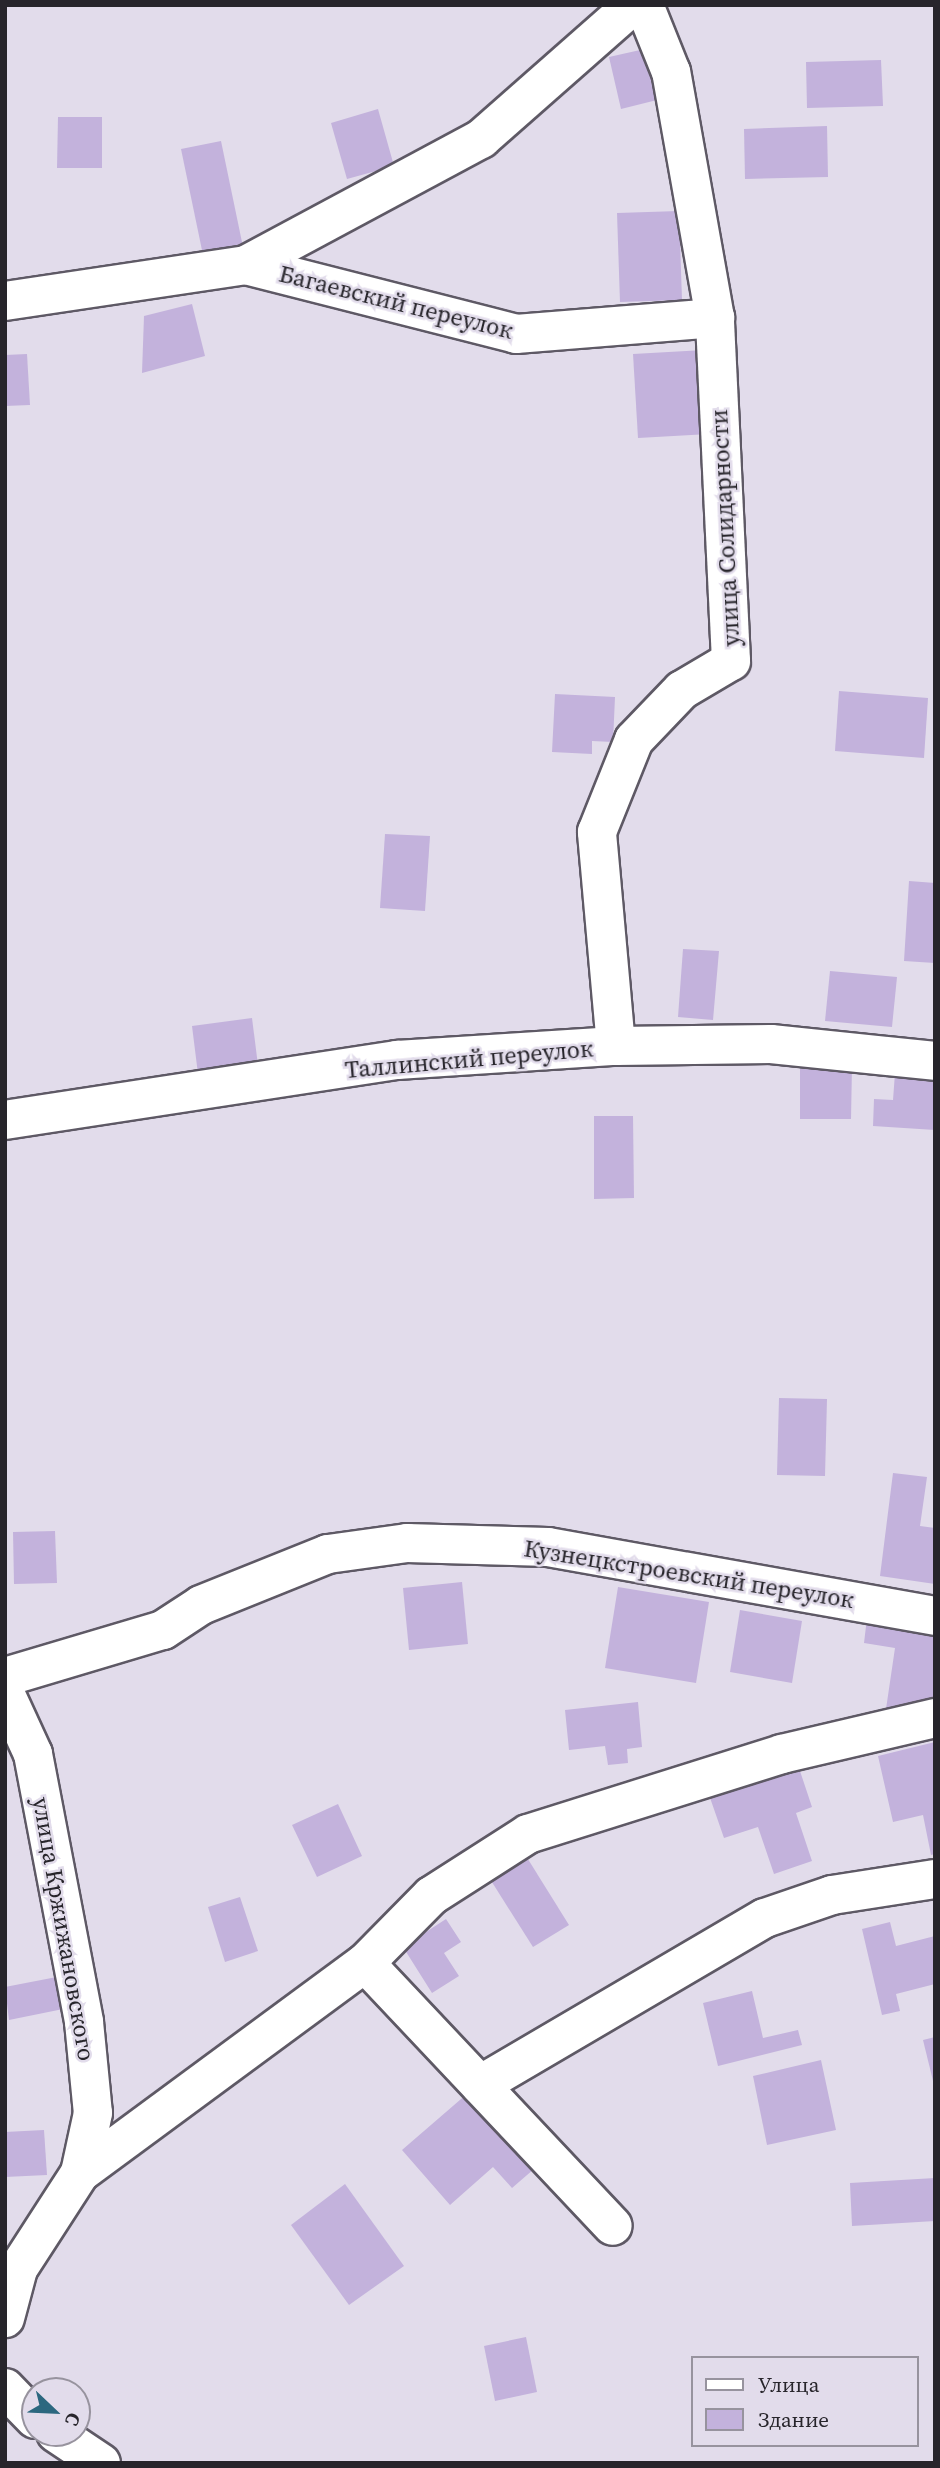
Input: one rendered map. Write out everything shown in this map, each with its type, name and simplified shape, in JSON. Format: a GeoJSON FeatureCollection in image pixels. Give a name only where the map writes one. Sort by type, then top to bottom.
{"type":"FeatureCollection","features":[{"type":"Feature","properties":{"kind":"street","name":"Багаевский переулок"},"geometry":{"type":"LineString","coordinates":[[5,300],[246,265],[481,139],[632,5]]}},
{"type":"Feature","properties":{"kind":"street","name":"улица Солидарности"},"geometry":{"type":"LineString","coordinates":[[616,1046],[597,832],[634,740],[682,690],[731,661],[715,318],[671,72],[644,5]]}},
{"type":"Feature","properties":{"kind":"street","name":"Багаевский переулок"},"geometry":{"type":"LineString","coordinates":[[246,265],[516,334],[715,318]]}},
{"type":"Feature","properties":{"kind":"street","name":"Таллинский переулок"},"geometry":{"type":"LineString","coordinates":[[5,1120],[397,1060],[616,1046],[771,1044],[935,1061]]}},
{"type":"Feature","properties":{"kind":"street","name":"Кузнецкстроевский переулок"},"geometry":{"type":"LineString","coordinates":[[5,1676],[163,1630],[201,1605],[328,1554],[407,1543],[548,1547],[935,1616]]}},
{"type":"Feature","properties":{"kind":"street","name":"улица Кржижановского"},"geometry":{"type":"LineString","coordinates":[[5,1693],[33,1754],[84,2022],[93,2113],[80,2173],[18,2269],[5,2318]]}},
{"type":"Feature","properties":{"kind":"street"},"geometry":{"type":"LineString","coordinates":[[80,2173],[365,1963],[431,1896],[528,1834],[782,1754],[935,1718]]}},
{"type":"Feature","properties":{"kind":"street"},"geometry":{"type":"LineString","coordinates":[[480,2085],[765,1917],[832,1895],[935,1879]]}},
{"type":"Feature","properties":{"kind":"street"},"geometry":{"type":"LineString","coordinates":[[365,1963],[613,2226]]}},
{"type":"Feature","properties":{"kind":"street"},"geometry":{"type":"LineString","coordinates":[[5,2388],[21,2405]]}},
{"type":"Feature","properties":{"kind":"street"},"geometry":{"type":"LineString","coordinates":[[76,2447],[101,2463]]}},
{"type":"Feature","properties":{"kind":"building"},"geometry":{"type":"Polygon","coordinates":[[[649,48],[661,99],[621,109],[609,57],[649,48]]]}},
{"type":"Feature","properties":{"kind":"building"},"geometry":{"type":"Polygon","coordinates":[[[881,60],[883,106],[807,108],[806,62],[881,60]]]}},
{"type":"Feature","properties":{"kind":"building"},"geometry":{"type":"Polygon","coordinates":[[[378,109],[394,166],[347,179],[331,123],[378,109]]]}},
{"type":"Feature","properties":{"kind":"building"},"geometry":{"type":"Polygon","coordinates":[[[58,117],[102,117],[102,168],[57,168],[58,117]]]}},
{"type":"Feature","properties":{"kind":"building"},"geometry":{"type":"Polygon","coordinates":[[[827,126],[828,177],[745,179],[744,129],[827,126]]]}},
{"type":"Feature","properties":{"kind":"building"},"geometry":{"type":"Polygon","coordinates":[[[221,141],[243,247],[203,255],[181,149],[221,141]]]}},
{"type":"Feature","properties":{"kind":"building"},"geometry":{"type":"Polygon","coordinates":[[[679,211],[682,300],[620,302],[617,213],[679,211]]]}},
{"type":"Feature","properties":{"kind":"building"},"geometry":{"type":"Polygon","coordinates":[[[192,304],[205,356],[142,373],[144,316],[192,304]]]}},
{"type":"Feature","properties":{"kind":"building"},"geometry":{"type":"Polygon","coordinates":[[[704,350],[709,434],[638,438],[633,354],[704,350]]]}},
{"type":"Feature","properties":{"kind":"building"},"geometry":{"type":"Polygon","coordinates":[[[27,354],[30,405],[5,406],[5,355],[27,354]]]}},
{"type":"Feature","properties":{"kind":"building"},"geometry":{"type":"Polygon","coordinates":[[[839,691],[928,698],[924,758],[835,751],[839,691]]]}},
{"type":"Feature","properties":{"kind":"building"},"geometry":{"type":"Polygon","coordinates":[[[555,694],[615,697],[613,742],[592,741],[592,754],[552,752],[555,694]]]}},
{"type":"Feature","properties":{"kind":"building"},"geometry":{"type":"Polygon","coordinates":[[[385,834],[430,836],[425,911],[380,908],[385,834]]]}},
{"type":"Feature","properties":{"kind":"building"},"geometry":{"type":"Polygon","coordinates":[[[909,881],[935,883],[935,963],[904,961],[909,881]]]}},
{"type":"Feature","properties":{"kind":"building"},"geometry":{"type":"Polygon","coordinates":[[[683,949],[719,951],[713,1020],[678,1017],[683,949]]]}},
{"type":"Feature","properties":{"kind":"building"},"geometry":{"type":"Polygon","coordinates":[[[830,971],[897,977],[892,1027],[825,1021],[830,971]]]}},
{"type":"Feature","properties":{"kind":"building"},"geometry":{"type":"Polygon","coordinates":[[[252,1018],[259,1073],[199,1082],[192,1026],[252,1018]]]}},
{"type":"Feature","properties":{"kind":"building"},"geometry":{"type":"Polygon","coordinates":[[[800,1065],[852,1066],[851,1119],[800,1119],[800,1065]]]}},
{"type":"Feature","properties":{"kind":"building"},"geometry":{"type":"Polygon","coordinates":[[[895,1073],[935,1075],[935,1130],[873,1126],[874,1099],[893,1100],[895,1073]]]}},
{"type":"Feature","properties":{"kind":"building"},"geometry":{"type":"Polygon","coordinates":[[[594,1116],[633,1116],[634,1198],[594,1199],[594,1116]]]}},
{"type":"Feature","properties":{"kind":"building"},"geometry":{"type":"Polygon","coordinates":[[[779,1398],[827,1399],[825,1476],[777,1475],[779,1398]]]}},
{"type":"Feature","properties":{"kind":"building"},"geometry":{"type":"Polygon","coordinates":[[[893,1473],[927,1477],[920,1526],[935,1528],[935,1584],[880,1576],[893,1473]]]}},
{"type":"Feature","properties":{"kind":"building"},"geometry":{"type":"Polygon","coordinates":[[[55,1531],[57,1583],[14,1584],[13,1532],[55,1531]]]}},
{"type":"Feature","properties":{"kind":"building"},"geometry":{"type":"Polygon","coordinates":[[[462,1582],[468,1644],[409,1650],[403,1588],[462,1582]]]}},
{"type":"Feature","properties":{"kind":"building"},"geometry":{"type":"Polygon","coordinates":[[[618,1587],[709,1602],[696,1683],[605,1668],[618,1587]]]}},
{"type":"Feature","properties":{"kind":"building"},"geometry":{"type":"Polygon","coordinates":[[[740,1610],[802,1621],[792,1683],[730,1672],[740,1610]]]}},
{"type":"Feature","properties":{"kind":"building"},"geometry":{"type":"Polygon","coordinates":[[[867,1618],[935,1628],[935,1700],[886,1709],[895,1648],[864,1643],[867,1618]]]}},
{"type":"Feature","properties":{"kind":"building"},"geometry":{"type":"Polygon","coordinates":[[[638,1702],[642,1747],[627,1749],[628,1763],[608,1765],[605,1746],[569,1750],[565,1710],[638,1702]]]}},
{"type":"Feature","properties":{"kind":"building"},"geometry":{"type":"Polygon","coordinates":[[[935,1742],[935,1854],[931,1855],[923,1815],[893,1822],[878,1756],[935,1742]]]}},
{"type":"Feature","properties":{"kind":"building"},"geometry":{"type":"Polygon","coordinates":[[[797,1762],[812,1807],[796,1813],[812,1861],[774,1874],[758,1827],[724,1838],[708,1792],[797,1762]]]}},
{"type":"Feature","properties":{"kind":"building"},"geometry":{"type":"Polygon","coordinates":[[[338,1804],[362,1856],[317,1877],[292,1825],[338,1804]]]}},
{"type":"Feature","properties":{"kind":"building"},"geometry":{"type":"Polygon","coordinates":[[[526,1856],[569,1925],[533,1947],[490,1879],[526,1856]]]}},
{"type":"Feature","properties":{"kind":"building"},"geometry":{"type":"Polygon","coordinates":[[[240,1897],[258,1951],[225,1962],[208,1907],[240,1897]]]}},
{"type":"Feature","properties":{"kind":"building"},"geometry":{"type":"Polygon","coordinates":[[[446,1919],[461,1942],[444,1953],[459,1976],[432,1993],[403,1947],[446,1919]]]}},
{"type":"Feature","properties":{"kind":"building"},"geometry":{"type":"Polygon","coordinates":[[[890,1922],[896,1946],[935,1936],[935,1984],[896,1994],[900,2011],[882,2015],[862,1929],[890,1922]]]}},
{"type":"Feature","properties":{"kind":"building"},"geometry":{"type":"Polygon","coordinates":[[[67,1975],[73,2007],[9,2020],[5,1987],[67,1975]]]}},
{"type":"Feature","properties":{"kind":"building"},"geometry":{"type":"Polygon","coordinates":[[[752,1991],[763,2038],[798,2030],[802,2045],[718,2066],[703,2003],[752,1991]]]}},
{"type":"Feature","properties":{"kind":"building"},"geometry":{"type":"Polygon","coordinates":[[[935,2037],[935,2084],[934,2085],[923,2040],[935,2037]]]}},
{"type":"Feature","properties":{"kind":"building"},"geometry":{"type":"Polygon","coordinates":[[[821,2060],[836,2130],[767,2145],[753,2076],[821,2060]]]}},
{"type":"Feature","properties":{"kind":"building"},"geometry":{"type":"Polygon","coordinates":[[[468,2093],[534,2169],[512,2188],[493,2167],[450,2205],[402,2150],[468,2093]]]}},
{"type":"Feature","properties":{"kind":"building"},"geometry":{"type":"Polygon","coordinates":[[[44,2130],[47,2175],[5,2177],[5,2132],[44,2130]]]}},
{"type":"Feature","properties":{"kind":"building"},"geometry":{"type":"Polygon","coordinates":[[[935,2178],[935,2221],[852,2226],[850,2183],[935,2178]]]}},
{"type":"Feature","properties":{"kind":"building"},"geometry":{"type":"Polygon","coordinates":[[[345,2184],[404,2266],[349,2305],[291,2225],[345,2184]]]}},
{"type":"Feature","properties":{"kind":"building"},"geometry":{"type":"Polygon","coordinates":[[[526,2337],[537,2392],[495,2401],[484,2346],[526,2337]]]}}]}
